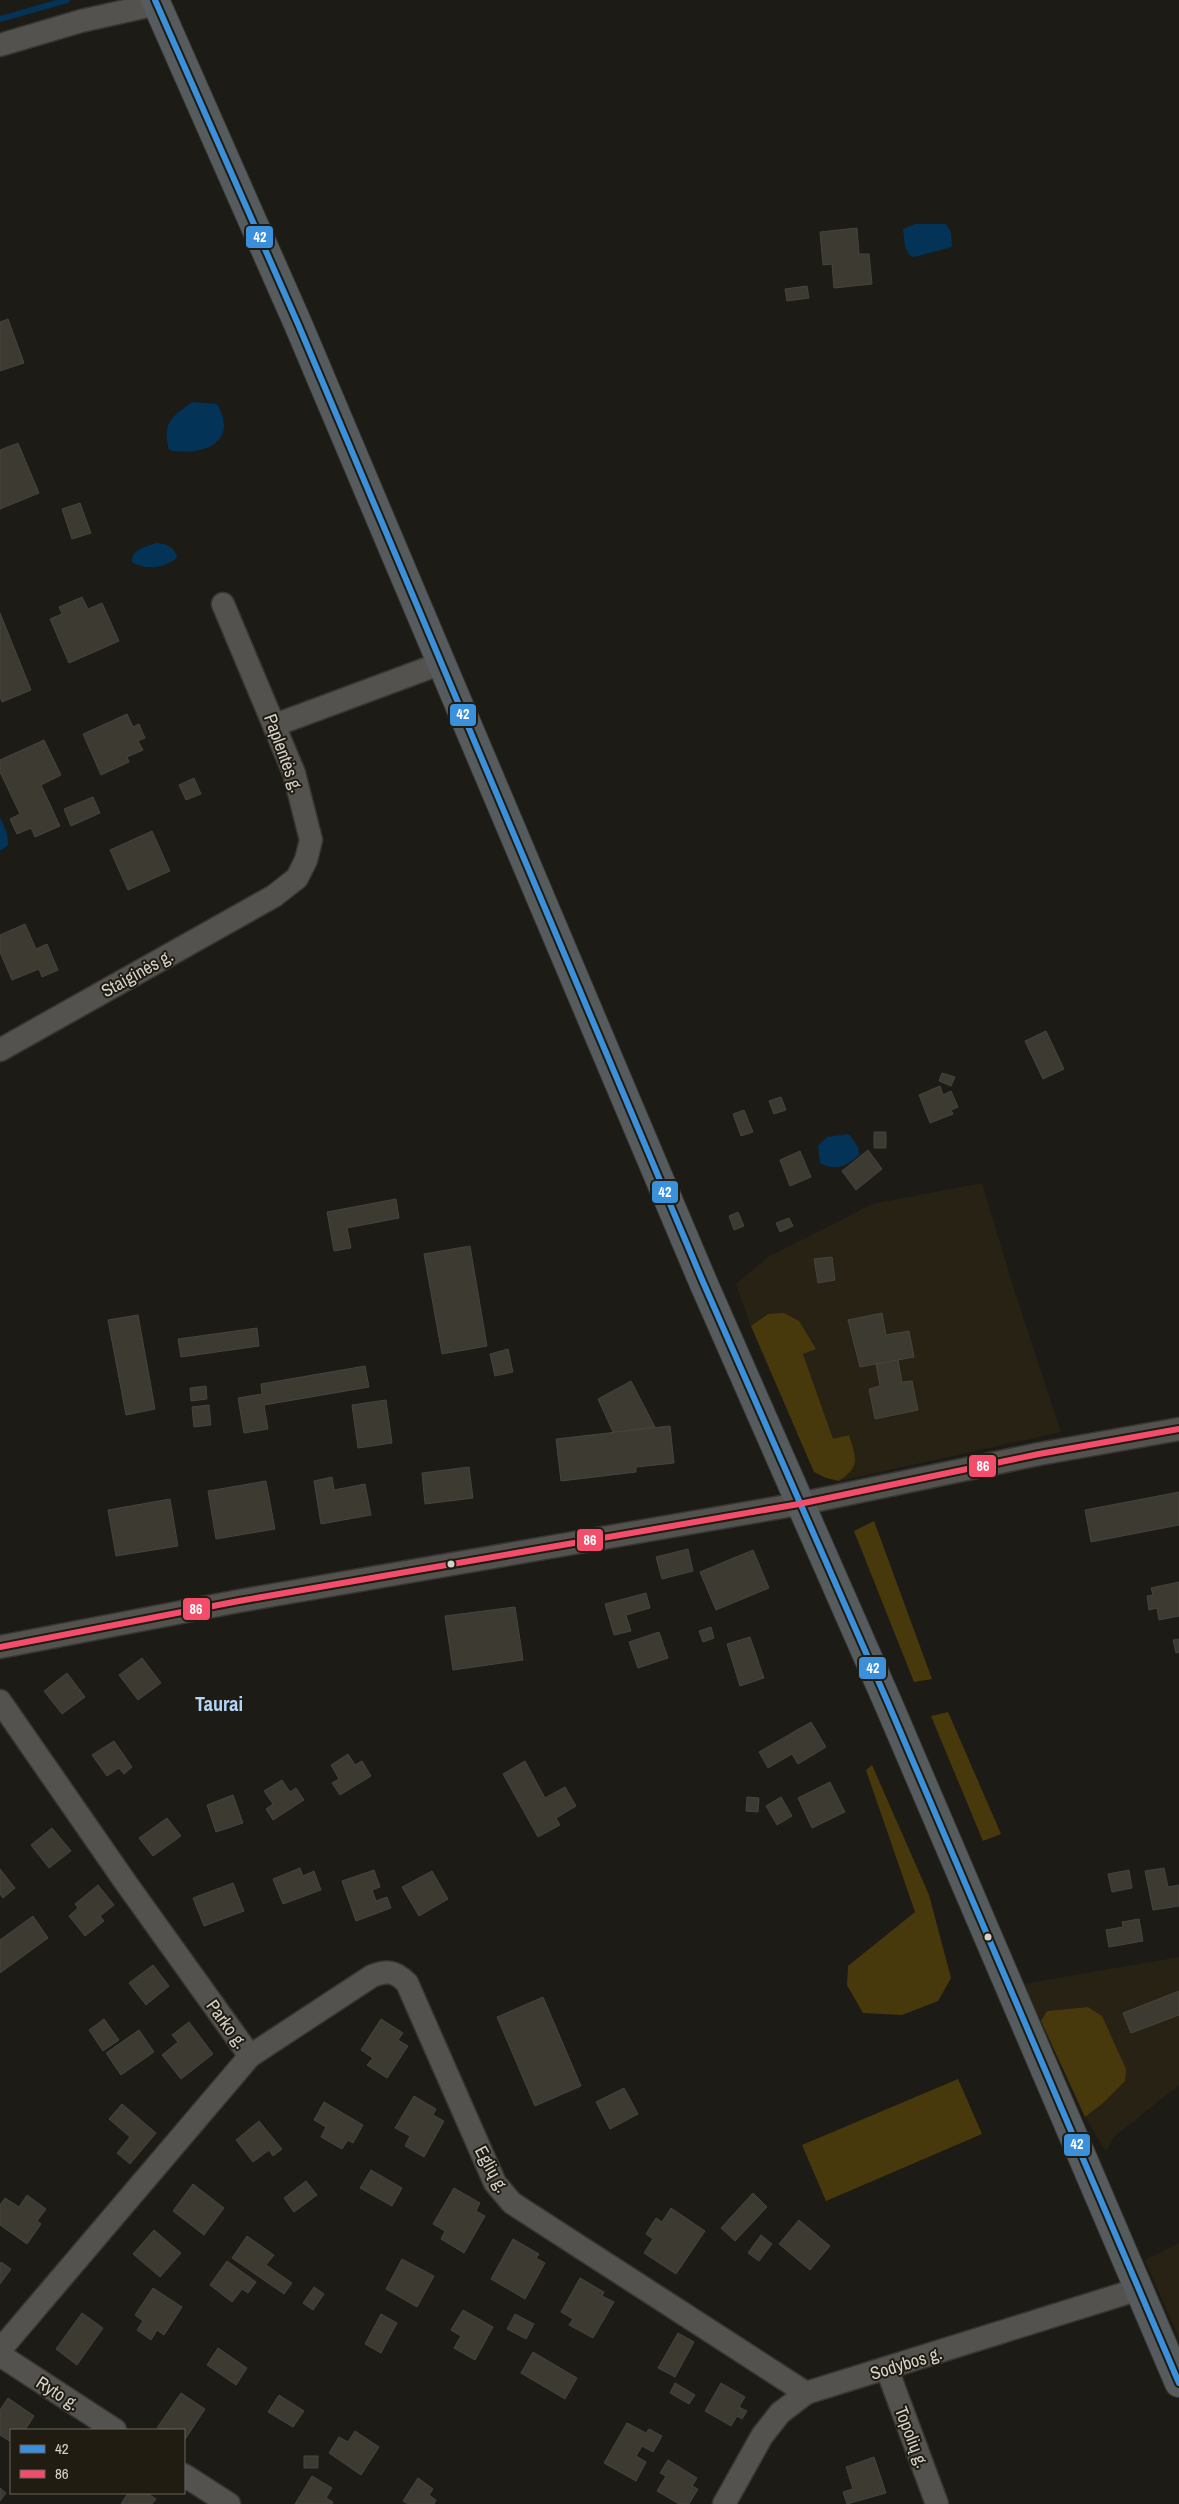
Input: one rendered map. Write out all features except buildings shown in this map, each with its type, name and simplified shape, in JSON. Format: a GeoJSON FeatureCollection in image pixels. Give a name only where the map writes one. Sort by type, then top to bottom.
{"type":"FeatureCollection","features":[{"type":"Feature","properties":{"kind":"highway"},"geometry":{"type":"LineString","coordinates":[[156,2],[302,333],[703,1282],[888,1703],[1179,2383]]}},
{"type":"Feature","properties":{"kind":"street"},"geometry":{"type":"LineString","coordinates":[[0,45],[81,21],[156,2]]}},
{"type":"Feature","properties":{"kind":"street","name":"Paplentės g."},"geometry":{"type":"LineString","coordinates":[[223,604],[294,773],[311,840],[306,860],[297,878],[274,896]]}},
{"type":"Feature","properties":{"kind":"street"},"geometry":{"type":"LineString","coordinates":[[275,725],[442,663]]}},
{"type":"Feature","properties":{"kind":"street","name":"Staiginės g."},"geometry":{"type":"LineString","coordinates":[[0,1050],[274,896]]}},
{"type":"Feature","properties":{"kind":"street"},"geometry":{"type":"LineString","coordinates":[[0,1647],[239,1601],[800,1504],[1039,1454],[1179,1429]]}},
{"type":"Feature","properties":{"kind":"street","name":"Parko g."},"geometry":{"type":"LineString","coordinates":[[0,1701],[126,1883],[250,2056],[0,2350]]}},
{"type":"Feature","properties":{"kind":"street","name":"Eglių g."},"geometry":{"type":"LineString","coordinates":[[250,2056],[372,1976],[383,1971],[400,1976],[407,1982],[495,2183],[512,2203],[806,2393]]}},
{"type":"Feature","properties":{"kind":"street","name":"Sodybos g."},"geometry":{"type":"LineString","coordinates":[[724,2504],[762,2436],[780,2414],[806,2393],[1139,2289]]}},
{"type":"Feature","properties":{"kind":"street","name":"Ryto g."},"geometry":{"type":"LineString","coordinates":[[0,2355],[113,2429]]}},
{"type":"Feature","properties":{"kind":"street","name":"Topolių g."},"geometry":{"type":"LineString","coordinates":[[887,2369],[937,2504]]}},
{"type":"Feature","properties":{"kind":"street"},"geometry":{"type":"LineString","coordinates":[[185,2476],[228,2504]]}},
{"type":"Feature","properties":{"kind":"shaded area"},"geometry":{"type":"Polygon","coordinates":[[[982,1183],[1013,1286],[1061,1432],[839,1481],[849,1474],[848,1435],[833,1440],[803,1354],[815,1349],[768,1314],[751,1326],[736,1284],[768,1257],[872,1204],[982,1183]]]}},
{"type":"Feature","properties":{"kind":"shaded area"},"geometry":{"type":"Polygon","coordinates":[[[784,1313],[799,1321],[816,1349],[803,1354],[833,1439],[849,1435],[855,1456],[854,1466],[839,1481],[826,1478],[814,1472],[751,1326],[768,1314],[784,1313]]]}},
{"type":"Feature","properties":{"kind":"shaded area"},"geometry":{"type":"Polygon","coordinates":[[[874,1521],[932,1679],[914,1682],[854,1531],[874,1521]]]}},
{"type":"Feature","properties":{"kind":"shaded area"},"geometry":{"type":"Polygon","coordinates":[[[948,1712],[1001,1834],[983,1841],[931,1716],[948,1712]]]}},
{"type":"Feature","properties":{"kind":"shaded area"},"geometry":{"type":"Polygon","coordinates":[[[872,1765],[929,1895],[951,1978],[938,2001],[902,2015],[863,2013],[847,1985],[848,1966],[915,1912],[866,1770],[872,1765]]]}},
{"type":"Feature","properties":{"kind":"shaded area"},"geometry":{"type":"Polygon","coordinates":[[[1179,1957],[1179,2085],[1114,2137],[1106,2151],[1085,2117],[1103,2103],[1102,2016],[1088,2007],[1047,2011],[1041,2021],[1023,1984],[1179,1957]]]}},
{"type":"Feature","properties":{"kind":"shaded area"},"geometry":{"type":"Polygon","coordinates":[[[1088,2007],[1102,2016],[1126,2069],[1125,2081],[1103,2103],[1085,2117],[1041,2021],[1047,2011],[1088,2007]]]}},
{"type":"Feature","properties":{"kind":"shaded area"},"geometry":{"type":"Polygon","coordinates":[[[958,2079],[982,2134],[826,2201],[802,2145],[958,2079]]]}},
{"type":"Feature","properties":{"kind":"shaded area"},"geometry":{"type":"Polygon","coordinates":[[[1179,2243],[1179,2338],[1145,2260],[1179,2243]]]}},
{"type":"Feature","properties":{"kind":"water"},"geometry":{"type":"Polygon","coordinates":[[[915,224],[946,224],[951,232],[952,247],[914,257],[909,255],[905,247],[903,229],[915,224]]]}},
{"type":"Feature","properties":{"kind":"water"},"geometry":{"type":"Polygon","coordinates":[[[192,402],[217,404],[223,417],[224,429],[221,438],[205,449],[181,452],[169,450],[167,433],[170,422],[192,402]]]}},
{"type":"Feature","properties":{"kind":"water"},"geometry":{"type":"Polygon","coordinates":[[[156,543],[170,547],[175,551],[177,558],[155,567],[143,567],[132,562],[132,558],[137,551],[156,543]]]}},
{"type":"Feature","properties":{"kind":"water"},"geometry":{"type":"Polygon","coordinates":[[[0,817],[7,833],[8,845],[0,851],[0,817]]]}},
{"type":"Feature","properties":{"kind":"water"},"geometry":{"type":"Polygon","coordinates":[[[849,1134],[858,1147],[859,1155],[841,1166],[831,1167],[820,1163],[818,1146],[827,1137],[849,1134]]]}},
{"type":"Feature","properties":{"kind":"waterway"},"geometry":{"type":"LineString","coordinates":[[0,19],[67,0]]}},
{"type":"Feature","properties":{"kind":"transit line","name":"42"},"geometry":{"type":"LineString","coordinates":[[155,0],[298,324],[703,1282],[888,1703],[1179,2383]]}},
{"type":"Feature","properties":{"kind":"transit line","name":"86"},"geometry":{"type":"LineString","coordinates":[[0,1647],[239,1601],[799,1504],[1039,1454],[1179,1429]]}},
{"type":"Feature","properties":{"kind":"district","name":"Taurai"},"geometry":{"type":"Point","coordinates":[219,1703]}}]}
